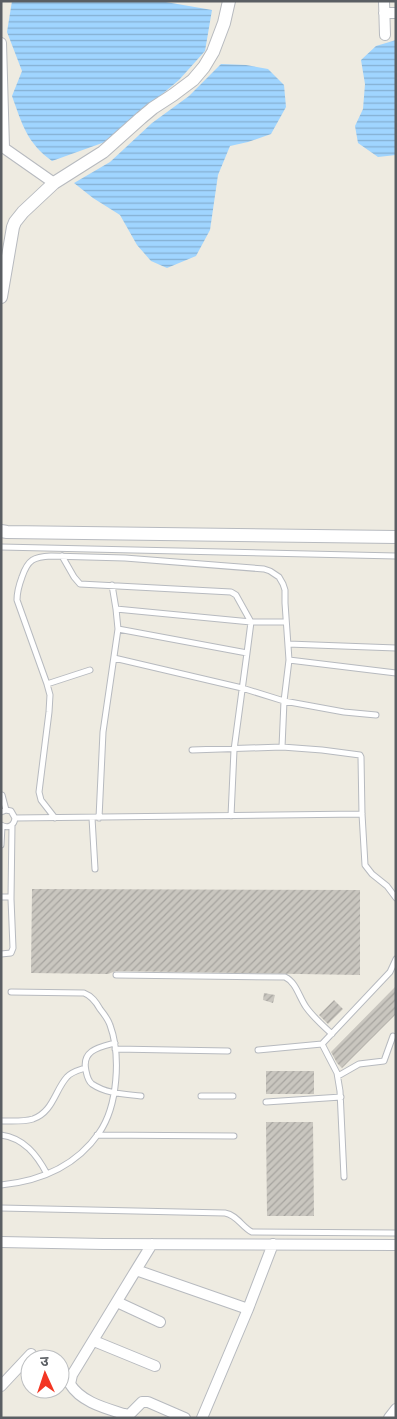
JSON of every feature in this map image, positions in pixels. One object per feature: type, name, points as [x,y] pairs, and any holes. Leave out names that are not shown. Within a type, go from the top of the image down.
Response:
[{"type":"street","points":[[1,296],[15,222],[57,180],[104,152],[140,118],[193,80],[213,52],[224,23],[229,1]]},
{"type":"street","points":[[384,1],[385,35]]},
{"type":"street","points":[[384,13],[396,12]]},
{"type":"street","points":[[1,43],[3,148],[57,180]]},
{"type":"street","points":[[1,531],[396,537]]},
{"type":"street","points":[[1,1242],[396,1245]]},
{"type":"street","points":[[152,1244],[72,1375],[70,1384],[74,1391],[92,1402],[124,1414],[129,1415],[142,1402],[148,1402],[185,1418]]},
{"type":"street","points":[[202,1418],[273,1244]]},
{"type":"street","points":[[136,1270],[248,1309]]},
{"type":"street","points":[[117,1302],[160,1322]]},
{"type":"street","points":[[94,1341],[155,1366]]},
{"type":"street","points":[[1,1386],[20,1366]]},
{"type":"street","points":[[389,1418],[396,1408]]},
{"type":"lane","points":[[1,547],[396,556]]},
{"type":"lane","points":[[62,556],[80,584],[231,592],[236,595],[250,622],[248,653],[234,750],[231,816]]},
{"type":"lane","points":[[55,818],[41,800],[39,792],[50,695],[48,684],[17,600],[17,591],[25,566],[40,557],[125,558],[264,569],[276,574],[283,584],[289,660],[284,701],[282,748]]},
{"type":"lane","points":[[99,818],[103,732],[118,629],[112,585]]},
{"type":"lane","points":[[116,608],[250,622],[286,622]]},
{"type":"lane","points":[[118,629],[248,653]]},
{"type":"lane","points":[[288,644],[396,648]]},
{"type":"lane","points":[[114,658],[242,688],[284,701],[344,712],[376,715]]},
{"type":"lane","points":[[289,660],[396,673]]},
{"type":"lane","points":[[48,684],[90,670]]},
{"type":"lane","points":[[192,750],[282,748],[322,750],[360,755],[365,865],[372,874],[388,886],[396,898]]},
{"type":"lane","points":[[2,795],[3,811],[11,811],[15,818]]},
{"type":"lane","points":[[15,818],[362,814]]},
{"type":"lane","points":[[1,954],[11,953],[13,948],[11,897],[12,825],[15,818]]},
{"type":"lane","points":[[92,818],[95,869]]},
{"type":"lane","points":[[1,845],[2,825],[7,827],[12,825]]},
{"type":"lane","points":[[1,897],[11,897]]},
{"type":"lane","points":[[258,1050],[322,1044],[390,972],[396,959]]},
{"type":"lane","points":[[116,975],[285,977],[293,983],[306,1008],[332,1034]]},
{"type":"lane","points":[[1,1185],[27,1181],[47,1174],[71,1161],[88,1146],[109,1114],[116,1078],[115,1043],[110,1024],[88,994],[11,992]]},
{"type":"lane","points":[[338,1076],[359,1064],[384,1061],[393,1036]]},
{"type":"lane","points":[[115,1043],[91,1051],[87,1056],[85,1068],[88,1080],[92,1084],[114,1094],[141,1096]]},
{"type":"lane","points":[[322,1044],[338,1076],[344,1178]]},
{"type":"lane","points":[[115,1049],[228,1052]]},
{"type":"lane","points":[[1,1121],[25,1121],[40,1115],[52,1104],[67,1076],[85,1068]]},
{"type":"lane","points":[[201,1096],[233,1096]]},
{"type":"lane","points":[[266,1102],[340,1097]]},
{"type":"lane","points":[[1,1135],[14,1137],[27,1146],[36,1155],[47,1174]]},
{"type":"lane","points":[[97,1135],[234,1136]]},
{"type":"lane","points":[[1,1208],[225,1213],[232,1215],[254,1233],[396,1233]]},
{"type":"water","points":[[12,1],[160,1],[212,10],[205,51],[179,80],[105,142],[52,161],[37,147],[26,132],[12,96],[22,71],[7,32]]},
{"type":"water","points":[[396,40],[396,155],[378,157],[358,143],[355,126],[363,109],[365,84],[361,60],[376,46]]},
{"type":"water","points":[[221,64],[246,65],[268,69],[284,85],[286,107],[271,134],[230,146],[218,175],[210,230],[196,256],[167,268],[151,261],[137,245],[120,215],[74,183],[110,162],[152,123],[189,96]]},
{"type":"building","points":[[32,889],[360,890],[360,975],[116,971],[108,974],[31,973]]},
{"type":"building","points":[[396,986],[396,1014],[342,1068],[331,1052]]},
{"type":"building","points":[[264,993],[275,995],[273,1003],[263,1000]]},
{"type":"building","points":[[334,1000],[343,1009],[328,1024],[319,1015]]},
{"type":"building","points":[[266,1071],[314,1071],[314,1094],[266,1094]]},
{"type":"building","points":[[266,1122],[313,1122],[314,1216],[267,1216]]}]
